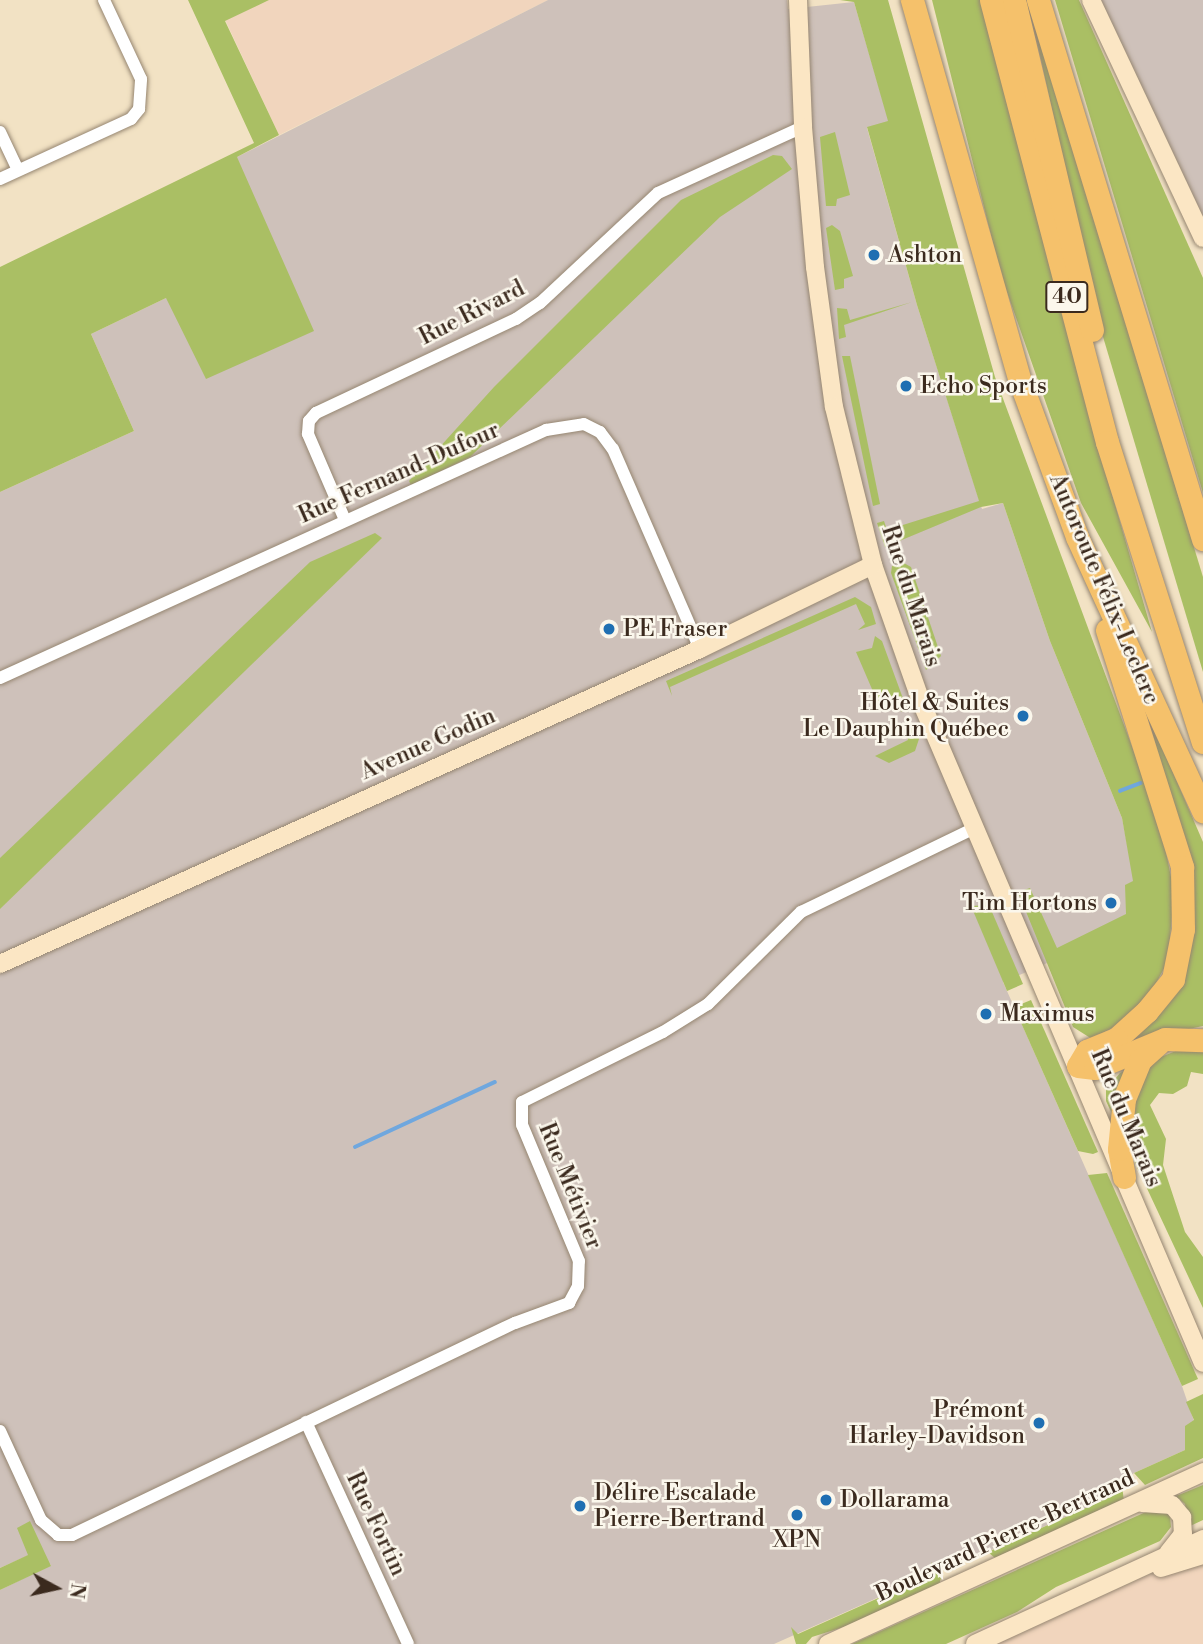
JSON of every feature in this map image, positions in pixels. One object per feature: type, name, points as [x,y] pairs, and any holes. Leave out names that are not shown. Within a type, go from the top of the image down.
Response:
[{"type":"highway","name":"Autoroute Félix-Leclerc","points":[[912,0],[989,281],[1077,537],[1203,811]]},
{"type":"highway","name":"Autoroute Félix-Leclerc","points":[[990,0],[1107,442],[1203,742]]},
{"type":"highway","points":[[1014,0],[1155,591]]},
{"type":"highway","points":[[1038,0],[1203,539]]},
{"type":"highway","points":[[1077,537],[1182,867],[1183,929],[1173,979],[1147,1012],[1116,1039],[1087,1051],[1077,1066],[1095,1068],[1165,1039],[1203,1040]]},
{"type":"highway","points":[[1124,1177],[1119,1149],[1124,1099],[1140,1060],[1165,1039]]},
{"type":"street","points":[[0,179],[131,119],[139,109],[141,79],[104,0]]},
{"type":"street","name":"Rue du Marais","points":[[798,0],[803,127],[834,407],[873,565],[918,693],[1203,1363]]},
{"type":"street","points":[[1091,0],[1203,239]]},
{"type":"street","name":"Rue Rivard","points":[[345,520],[308,434],[309,421],[316,413],[516,319],[540,303],[658,192],[803,127]]},
{"type":"street","points":[[0,132],[18,170]]},
{"type":"street","name":"Rue Fernand-Dufour","points":[[0,678],[546,430],[584,424],[600,432],[613,449],[700,649]]},
{"type":"street","name":"Avenue Godin","points":[[0,964],[700,649],[873,565]]},
{"type":"street","name":"Rue Métivier","points":[[0,1432],[41,1520],[58,1535],[72,1535],[306,1422],[569,1303],[581,1275],[579,1261],[522,1125],[522,1102],[663,1032],[708,1004],[801,912],[975,828]]},
{"type":"street","name":"Rue Fortin","points":[[306,1422],[408,1644]]},
{"type":"street","name":"Boulevard Pierre-Bertrand","points":[[828,1644],[1203,1472]]},
{"type":"street","points":[[1136,1503],[1169,1504],[1182,1517],[1183,1534],[1165,1555]]},
{"type":"street","points":[[975,1644],[1203,1539]]},
{"type":"street","points":[[1091,1590],[1203,1555]]},
{"type":"shaded area","points":[[216,0],[548,0],[279,135]]},
{"type":"shaded area","points":[[548,0],[787,0],[788,9],[854,2],[889,122],[867,128],[917,305],[982,509],[1003,503],[1050,641],[1122,818],[1136,890],[1135,925],[1003,982],[1182,1386],[1194,1421],[1186,1430],[1185,1450],[1134,1473],[1108,1498],[965,1562],[953,1560],[933,1573],[774,1644],[0,1644],[0,1590],[51,1565],[29,1555],[0,1568],[0,492],[134,431],[91,334],[166,298],[237,157]]},
{"type":"shaded area","points":[[1091,0],[1203,0],[1203,230]]},
{"type":"shaded area","points":[[1203,1551],[1203,1644],[994,1644],[1072,1608]]},
{"type":"green space","points":[[188,0],[269,0],[225,21],[279,135],[237,157],[314,331],[206,379],[166,298],[91,334],[134,431],[0,492],[0,267],[254,143]]},
{"type":"green space","points":[[840,0],[888,0],[995,377],[1160,822],[1174,892],[1168,961],[1140,1013],[1092,1039],[1073,1027],[1018,892],[1030,888],[1057,948],[1126,914],[1125,885],[1133,881],[1122,818],[1050,641],[1003,503],[981,507],[885,547],[877,523],[884,521],[887,530],[979,501],[917,305],[867,127],[888,121],[854,2]]},
{"type":"green space","points":[[932,0],[980,0],[1087,408],[1152,632],[1081,503],[1001,275]]},
{"type":"green space","points":[[1028,0],[1203,577],[1203,672],[1098,320]]},
{"type":"green space","points":[[1055,0],[1079,0],[1203,278],[1203,493]]},
{"type":"green space","points":[[835,132],[850,195],[837,199],[836,206],[826,206],[820,137]]},
{"type":"green space","points":[[773,155],[782,156],[792,169],[720,217],[470,457],[411,485],[409,481],[494,387],[681,200]]},
{"type":"green space","points":[[832,225],[840,231],[853,276],[844,279],[844,288],[835,290],[826,228]]},
{"type":"green space","points":[[912,302],[844,325],[846,337],[839,339],[837,308],[847,309],[850,320]]},
{"type":"green space","points":[[842,356],[850,356],[880,504],[873,506]]},
{"type":"green space","points":[[375,533],[382,538],[0,909],[0,858],[310,562]]},
{"type":"green space","points":[[902,562],[911,567],[941,656],[926,670],[891,573],[892,566]]},
{"type":"green space","points":[[855,597],[871,607],[876,624],[858,630],[865,624],[856,604],[670,687],[672,696],[666,681]]},
{"type":"green space","points":[[875,636],[882,641],[905,704],[902,712],[895,704],[881,710],[856,652],[872,648]]},
{"type":"green space","points":[[1146,710],[1203,842],[1203,1026],[1122,1043],[1170,997],[1185,849]]},
{"type":"green space","points":[[915,723],[919,739],[915,751],[889,763],[875,756],[908,740],[904,724]]},
{"type":"green space","points":[[989,905],[1023,984],[1007,991],[971,906]]},
{"type":"green space","points":[[1031,1000],[1098,1152],[1093,1154],[1078,1151],[1014,1007]]},
{"type":"green space","points":[[1203,1048],[1203,1074],[1191,1072],[1187,1086],[1173,1094],[1159,1093],[1150,1105],[1166,1139],[1163,1165],[1185,1232],[1203,1257],[1203,1308],[1106,1101],[1106,1090],[1120,1073],[1181,1049]]},
{"type":"green space","points":[[1107,1173],[1198,1379],[1182,1386],[1088,1175]]},
{"type":"green space","points":[[1203,1394],[1203,1458],[1145,1485],[1134,1473],[1185,1450],[1185,1426],[1194,1420],[1186,1402]]},
{"type":"green space","points":[[1122,1485],[1124,1502],[995,1558],[988,1552],[1108,1498]]},
{"type":"green space","points":[[1203,1485],[1203,1520],[1188,1527],[1185,1504],[1176,1496]]},
{"type":"green space","points":[[1148,1511],[1163,1511],[1170,1516],[1171,1527],[1160,1541],[1056,1587],[1017,1612],[946,1644],[852,1644]]},
{"type":"green space","points":[[30,1521],[51,1566],[0,1590],[0,1568],[28,1555],[17,1528]]},
{"type":"green space","points":[[931,1562],[941,1578],[939,1585],[856,1623],[812,1637],[806,1644],[796,1644],[791,1627],[798,1634],[932,1574]]},
{"type":"waterway","points":[[1120,791],[1141,783]]},
{"type":"waterway","points":[[355,1147],[495,1082]]},
{"type":"place","name":"Ashton","points":[[874,255]]},
{"type":"place","name":"Echo Sports","points":[[906,386]]},
{"type":"place","name":"PE Fraser","points":[[609,629]]},
{"type":"place","name":"Hôtel & Suites Le Dauphin Québec","points":[[1023,716]]},
{"type":"place","name":"Tim Hortons","points":[[1111,903]]},
{"type":"place","name":"Maximus","points":[[986,1014]]},
{"type":"place","name":"Prémont Harley-Davidson","points":[[1039,1423]]},
{"type":"place","name":"Dollarama","points":[[826,1500]]},
{"type":"place","name":"Délire Escalade Pierre-Bertrand","points":[[580,1506]]},
{"type":"place","name":"XPN","points":[[797,1515]]}]
